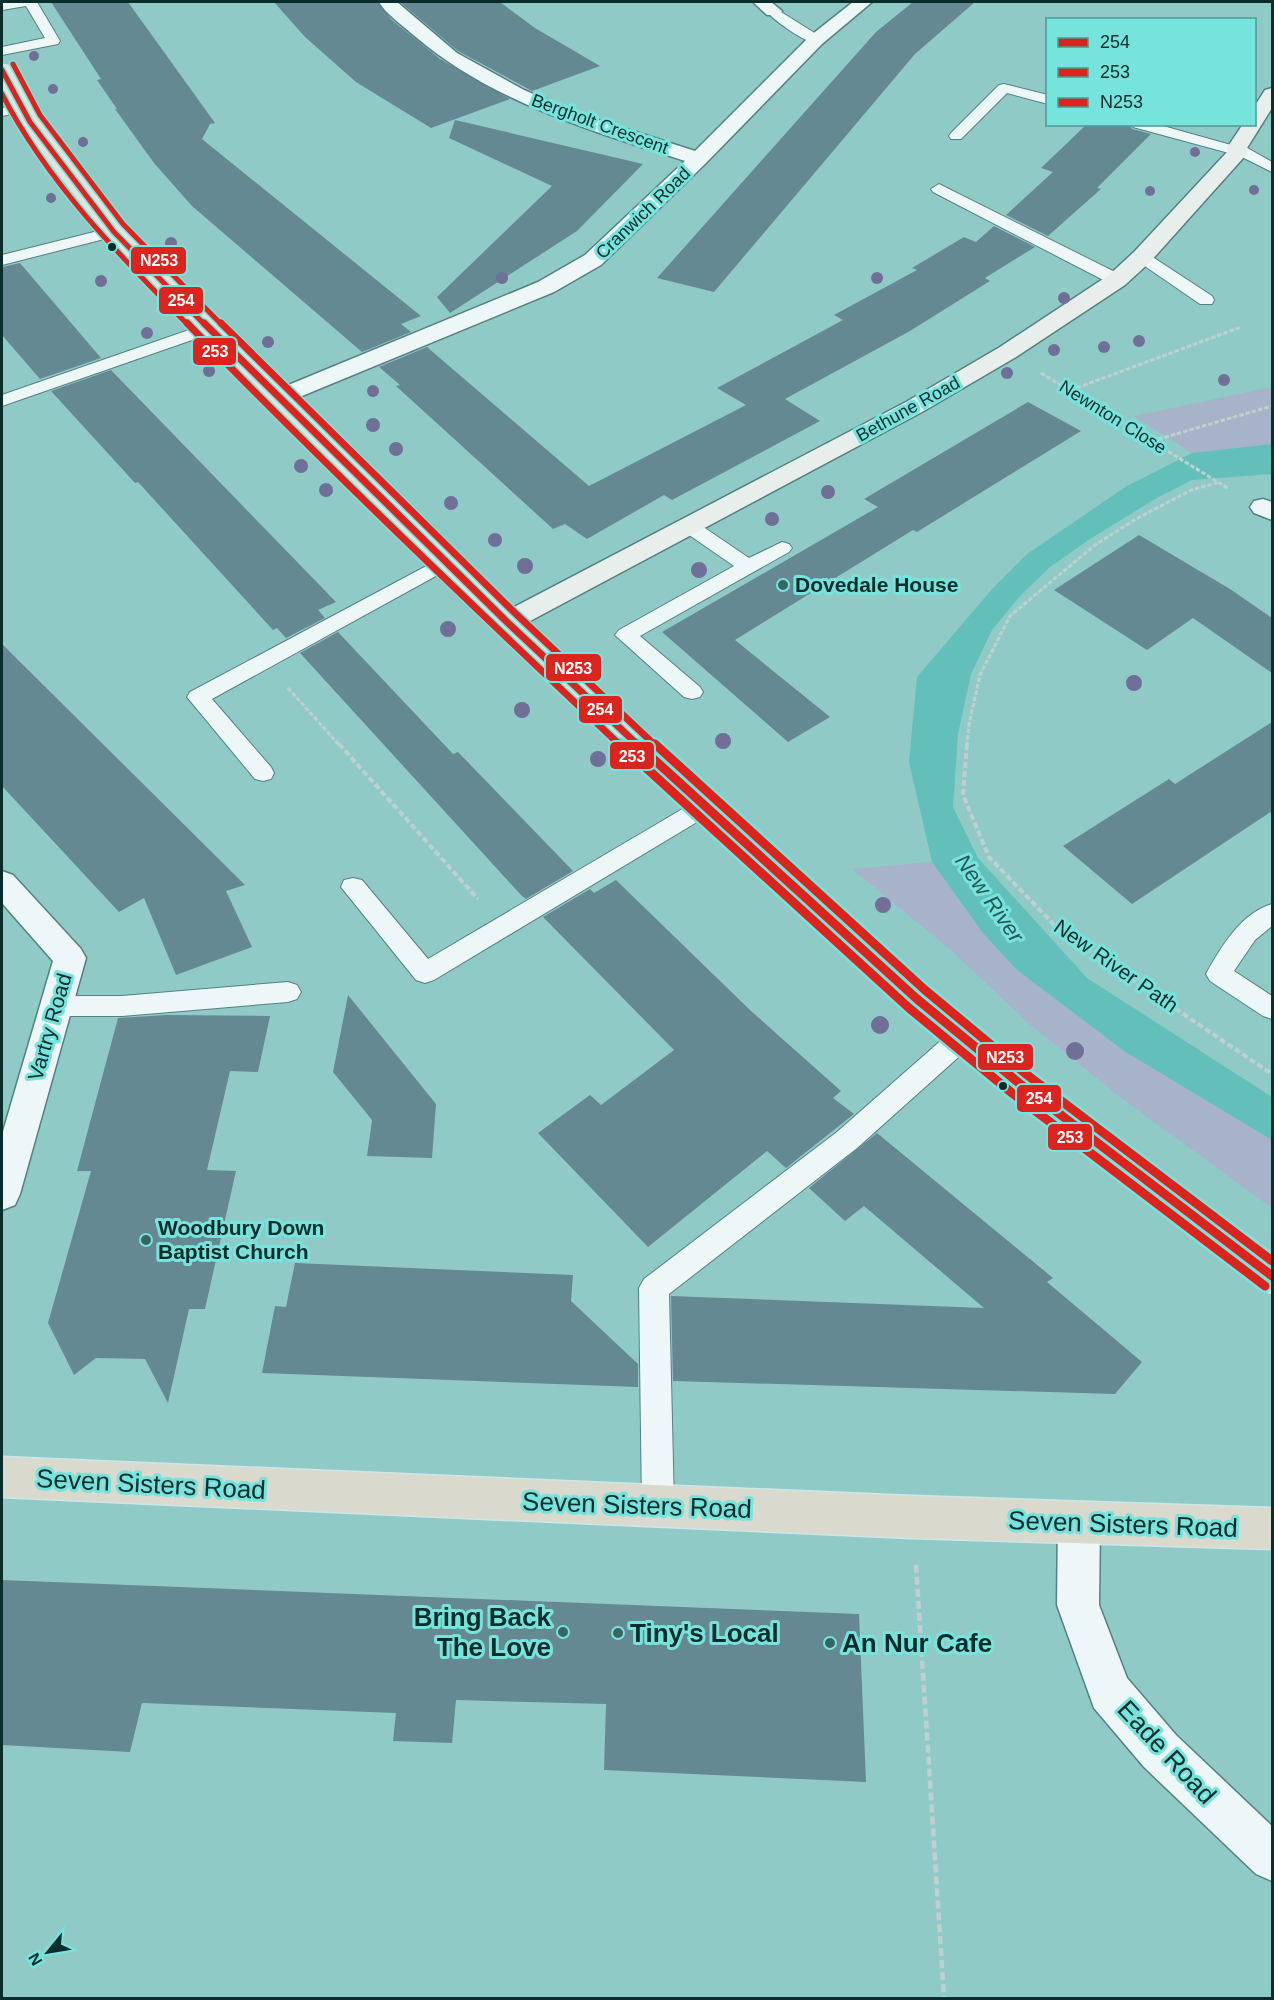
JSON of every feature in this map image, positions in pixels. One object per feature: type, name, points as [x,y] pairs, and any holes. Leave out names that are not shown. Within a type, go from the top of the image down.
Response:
[{"type":"highway","name":"Seven Sisters Road","points":[[2,1477],[658,1506],[1272,1529]]},
{"type":"main road","points":[[2,70],[11,110],[114,231],[278,398],[507,622],[704,807],[917,999],[1093,1141],[1272,1276]]},
{"type":"street","name":"Bergholt Crescent","points":[[387,2],[415,28],[462,63],[523,96],[582,121],[699,159]]},
{"type":"street","name":"Cranwich Road","points":[[278,398],[546,287],[593,261],[699,159],[816,40],[864,2]]},
{"type":"street","name":"Bethune Road","points":[[1256,120],[1272,94]]},
{"type":"street","name":"Bethune Road","points":[[507,622],[914,407],[1008,352],[1117,280],[1142,257],[1238,150],[1252,126]]},
{"type":"street","name":"Vartry Road","points":[[2,883],[70,958],[2,1194]]},
{"type":"street","name":"Eade Road","points":[[1079,1523],[1078,1605],[1110,1692],[1160,1751],[1272,1858]]},
{"type":"lane","points":[[2,6],[25,2]]},
{"type":"lane","points":[[2,51],[53,41],[31,2]]},
{"type":"lane","points":[[767,6],[791,25],[816,40]]},
{"type":"lane","points":[[956,136],[1004,88],[1046,100]]},
{"type":"lane","points":[[1146,126],[1238,150],[1272,168]]},
{"type":"lane","points":[[939,189],[1117,280]]},
{"type":"lane","points":[[2,260],[114,231]]},
{"type":"lane","points":[[1142,257],[1206,300]]},
{"type":"lane","points":[[2,401],[209,328]]},
{"type":"lane","points":[[689,526],[749,567]]},
{"type":"lane","points":[[692,692],[626,635],[782,548]]},
{"type":"lane","points":[[263,773],[198,697],[447,561]]},
{"type":"lane","points":[[353,886],[425,973],[704,807]]},
{"type":"lane","points":[[1272,913],[1246,933],[1219,975],[1272,1009]]},
{"type":"lane","points":[[56,1006],[122,1006],[288,992]]},
{"type":"lane","points":[[658,1506],[654,1288],[847,1140],[963,1037]]},
{"type":"path","points":[[1070,391],[1241,327]]},
{"type":"path","name":"Newnton Close","points":[[1008,352],[1217,483]]},
{"type":"path","points":[[1151,441],[1271,407]]},
{"type":"path","name":"New River Path","points":[[1217,483],[1204,485],[1136,519],[1095,545],[1010,616],[980,675],[969,724],[963,795],[989,857],[1059,930],[1272,1074]]},
{"type":"path","points":[[264,662],[503,926]]},
{"type":"path","points":[[920,1608],[944,1998]]},
{"type":"shaded area","points":[[1272,387],[1272,444],[1192,453],[1134,416]]},
{"type":"shaded area","points":[[932,862],[983,933],[1016,969],[1124,1051],[1272,1140],[1272,1208],[1124,1100],[1028,1023],[952,951],[852,869]]},
{"type":"water","name":"New River","points":[[1272,444],[1272,474],[1192,480],[1155,499],[1090,539],[1050,567],[1021,595],[992,630],[971,674],[958,734],[953,807],[978,858],[1087,978],[1272,1097],[1272,1140],[1124,1051],[1016,969],[983,933],[932,862],[909,762],[917,677],[993,588],[1027,554],[1127,486],[1192,453]]},
{"type":"building","points":[[51,2],[128,2],[215,123],[210,124],[202,139],[421,316],[401,324],[411,332],[362,352],[192,206],[154,163],[115,109],[117,109],[97,80],[101,79]]},
{"type":"building","points":[[274,2],[377,2],[392,20],[440,59],[510,99],[431,128],[356,82],[305,37]]},
{"type":"building","points":[[400,2],[500,2],[535,28],[600,66],[532,91],[458,51]]},
{"type":"building","points":[[913,2],[975,2],[915,54],[714,292],[657,278],[876,32]]},
{"type":"building","points":[[455,120],[643,164],[577,231],[450,313],[437,297],[552,186],[449,138]]},
{"type":"building","points":[[1085,126],[1130,126],[1132,129],[1151,134],[1097,188],[1101,189],[1048,236],[1006,215],[1053,172],[1041,168]]},
{"type":"building","points":[[994,226],[1035,247],[985,278],[990,281],[910,331],[785,399],[820,421],[672,500],[664,495],[587,539],[565,524],[553,529],[396,386],[400,385],[379,367],[427,347],[589,486],[746,405],[717,388],[843,320],[834,315],[917,270],[912,268],[964,237],[976,242]]},
{"type":"building","points":[[20,263],[101,358],[40,379],[2,335],[2,267]]},
{"type":"building","points":[[111,370],[336,602],[318,610],[325,618],[286,638],[277,628],[273,630],[138,482],[135,483],[51,391]]},
{"type":"building","points":[[1028,402],[1081,431],[917,532],[913,530],[735,640],[830,717],[788,742],[662,632],[878,507],[864,499]]},
{"type":"building","points":[[1139,535],[1230,589],[1272,618],[1272,673],[1193,618],[1147,650],[1054,590]]},
{"type":"building","points":[[338,632],[453,754],[458,752],[573,871],[526,899],[521,895],[300,653]]},
{"type":"building","points":[[2,644],[245,885],[226,891],[252,947],[176,975],[144,898],[119,912],[2,786]]},
{"type":"building","points":[[1272,722],[1272,811],[1132,904],[1063,846],[1169,779],[1175,784]]},
{"type":"building","points":[[616,880],[750,1010],[841,1091],[833,1098],[854,1114],[786,1168],[767,1151],[648,1247],[538,1133],[590,1095],[601,1105],[674,1050],[543,917],[590,889],[594,893]]},
{"type":"building","points":[[348,995],[436,1104],[432,1158],[367,1156],[372,1120],[333,1072]]},
{"type":"building","name":"Woodbury Down Baptist Church","points":[[166,1015],[270,1016],[258,1072],[230,1071],[207,1170],[236,1171],[205,1309],[189,1309],[168,1403],[145,1359],[96,1358],[74,1375],[48,1323],[91,1171],[77,1171],[118,1018]]},
{"type":"building","points":[[877,1133],[1053,1278],[1047,1282],[1142,1362],[1115,1394],[673,1381],[671,1296],[984,1308],[864,1206],[845,1221],[809,1188]]},
{"type":"building","points":[[295,1263],[573,1275],[571,1301],[638,1364],[638,1387],[262,1373],[275,1306],[286,1307]]},
{"type":"building","points":[[2,1580],[859,1614],[866,1782],[604,1770],[606,1704],[456,1700],[452,1743],[393,1741],[396,1713],[142,1703],[130,1752],[2,1745]]},
{"type":"transit line","name":"N253","points":[[13,64],[40,115],[123,224],[285,389],[515,613],[712,798],[925,990],[1026,1074],[1272,1261]]},
{"type":"transit line","name":"254","points":[[2,70],[30,122],[114,232],[277,398],[507,622],[704,807],[917,999],[1019,1083],[1272,1276]]},
{"type":"transit line","name":"253","points":[[2,94],[20,129],[105,240],[269,407],[499,631],[696,816],[909,1008],[1012,1093],[1265,1286]]},
{"type":"place","name":"Dovedale House","points":[[783,585]]},
{"type":"place","name":"Woodbury Down Baptist Church","points":[[146,1240]]},
{"type":"place","name":"Bring Back The Love","points":[[563,1632]]},
{"type":"place","name":"Tiny's Local","points":[[618,1633]]},
{"type":"place","name":"An Nur Cafe","points":[[830,1643]]}]
